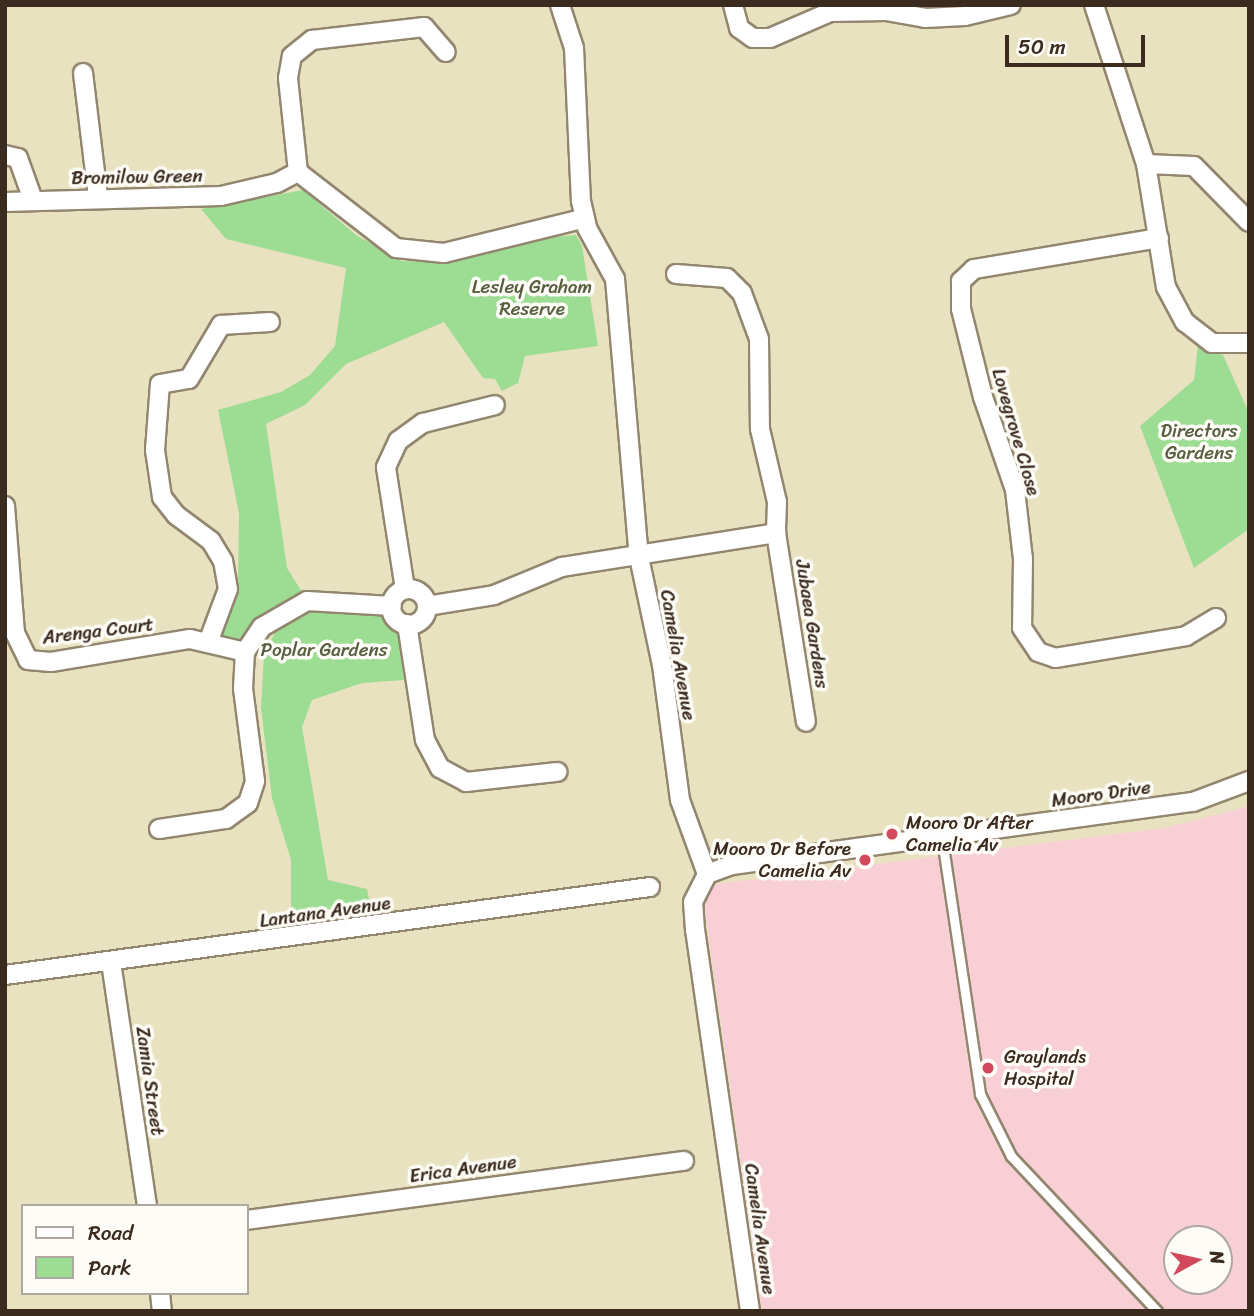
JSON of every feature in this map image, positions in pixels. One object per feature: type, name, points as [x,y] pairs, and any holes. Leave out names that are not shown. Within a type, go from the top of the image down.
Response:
[{"type":"street","name":"Camelia Avenue","points":[[560,5],[574,48],[574,122],[582,152],[585,218],[615,279],[639,557],[662,665],[680,800],[707,874],[692,902],[750,1311]]},
{"type":"street","points":[[733,5],[739,28],[753,38],[770,38],[830,12],[886,11],[925,18],[965,16],[1011,5]]},
{"type":"street","points":[[1094,5],[1146,164],[1166,287],[1185,322],[1213,343],[1249,343]]},
{"type":"street","points":[[446,52],[424,27],[312,40],[292,56],[288,78],[298,172],[396,248],[444,253],[585,218]]},
{"type":"street","points":[[83,73],[98,197]]},
{"type":"street","points":[[5,155],[18,158],[33,200]]},
{"type":"street","points":[[1146,164],[1194,166],[1249,222]]},
{"type":"street","name":"Bromilow Green","points":[[5,202],[98,197],[148,201],[221,196],[277,183],[298,172]]},
{"type":"street","name":"Lovegrove Close","points":[[1159,238],[974,269],[961,281],[961,309],[983,397],[1015,490],[1023,559],[1022,628],[1038,652],[1055,657],[1186,636],[1216,618]]},
{"type":"street","name":"Jubaea Gardens","points":[[676,274],[727,278],[742,293],[759,339],[760,429],[777,502],[776,533],[806,722]]},
{"type":"street","points":[[209,640],[228,589],[223,561],[211,541],[176,515],[162,497],[155,450],[160,384],[189,379],[221,325],[270,322]]},
{"type":"street","points":[[405,589],[386,467],[398,441],[423,423],[495,405]]},
{"type":"street","name":"Arenga Court","points":[[5,506],[15,633],[28,660],[51,662],[209,640],[245,652]]},
{"type":"street","points":[[427,606],[494,595],[562,567],[639,557],[776,533]]},
{"type":"street","points":[[405,589],[417,590],[427,606],[419,622],[407,624],[396,618],[392,606],[396,595],[405,589]]},
{"type":"street","points":[[159,829],[226,819],[248,803],[255,781],[243,689],[245,652],[262,627],[307,601],[392,606]]},
{"type":"street","points":[[407,624],[425,740],[440,768],[466,782],[557,772]]},
{"type":"street","name":"Mooro Drive","points":[[707,874],[732,865],[942,839],[1193,802],[1249,781]]},
{"type":"street","name":"Lantana Avenue","points":[[5,975],[650,887]]},
{"type":"street","name":"Zamia Street","points":[[111,962],[147,1204]]},
{"type":"street","name":"Erica Avenue","points":[[248,1220],[684,1161]]},
{"type":"lane","points":[[942,839],[979,1094],[1011,1156],[1157,1311]]},
{"type":"shaded area","name":"Graylands Hospital","points":[[1249,806],[1249,1311],[762,1311],[703,898],[717,884],[1165,828]]},
{"type":"green space","name":"Lesley Graham Reserve","points":[[303,190],[356,235],[401,261],[439,262],[532,239],[576,235],[582,246],[598,346],[525,356],[518,383],[502,391],[495,379],[483,378],[444,322],[346,364],[305,405],[266,424],[287,568],[302,592],[261,617],[243,643],[219,635],[238,591],[239,513],[218,410],[281,392],[310,375],[335,346],[346,268],[226,239],[201,209]]},
{"type":"green space","name":"Directors Gardens","points":[[1198,345],[1223,355],[1249,413],[1249,529],[1194,568],[1140,426],[1194,380]]},
{"type":"green space","name":"Poplar Gardens","points":[[383,606],[401,630],[404,680],[362,683],[312,700],[302,727],[328,880],[367,889],[370,903],[291,915],[291,860],[272,798],[261,708],[264,654],[278,627],[309,608]]},
{"type":"place","name":"Mooro Dr After Camelia Av","points":[[892,834]]},
{"type":"place","name":"Mooro Dr Before Camelia Av","points":[[865,860]]},
{"type":"place","name":"Graylands Hospital","points":[[988,1068]]}]
